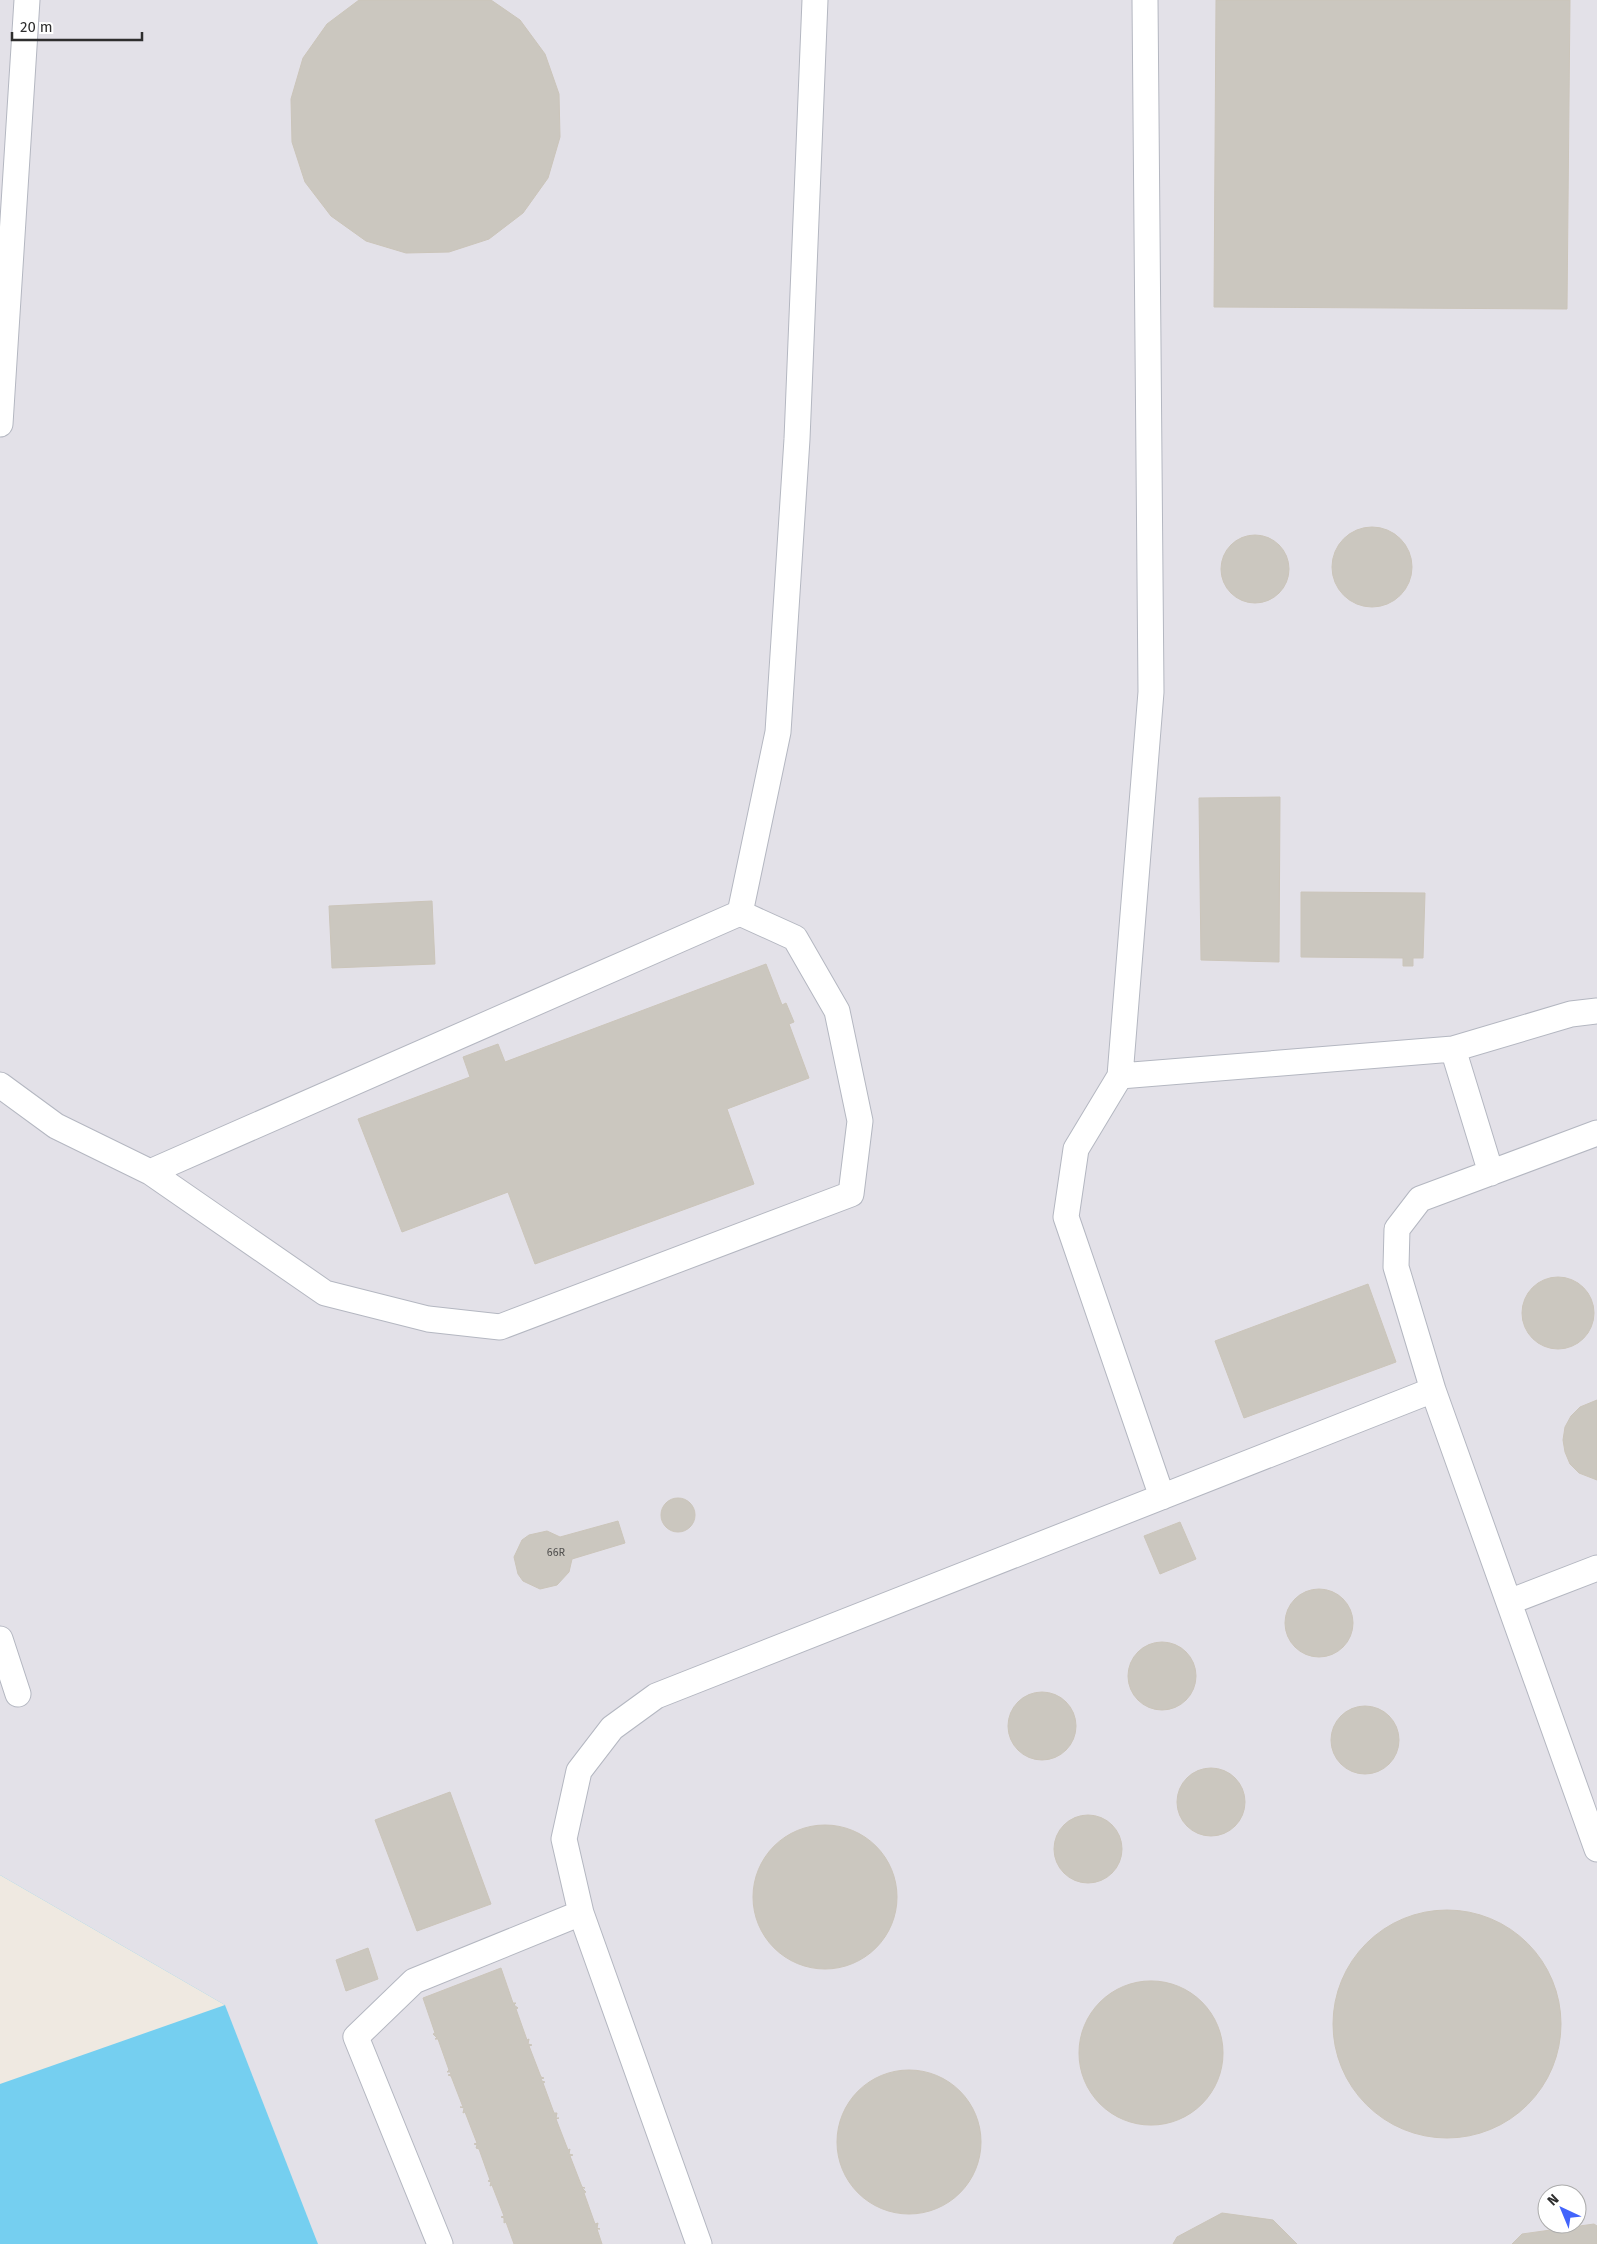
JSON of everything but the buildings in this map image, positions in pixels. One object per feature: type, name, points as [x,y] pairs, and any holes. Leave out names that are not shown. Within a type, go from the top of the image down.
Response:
[{"type":"lane","points":[[0,424],[27,0]]},
{"type":"lane","points":[[740,913],[778,732],[797,439],[815,0]]},
{"type":"lane","points":[[1145,0],[1151,692],[1120,1076],[1076,1149],[1066,1217],[1162,1497]]},
{"type":"lane","points":[[0,1085],[56,1126],[150,1172],[325,1293],[428,1319],[500,1326],[851,1194],[860,1121],[837,1011],[795,938],[740,913],[150,1172]]},
{"type":"lane","points":[[1120,1076],[1453,1049],[1572,1014],[1597,1011]]},
{"type":"lane","points":[[1453,1049],[1491,1173]]},
{"type":"lane","points":[[1597,1134],[1420,1199],[1397,1229],[1396,1267],[1433,1390],[1597,1849]]},
{"type":"lane","points":[[699,2244],[581,1913],[564,1839],[579,1771],[612,1728],[656,1696],[1433,1390]]},
{"type":"lane","points":[[1509,1602],[1597,1568]]},
{"type":"lane","points":[[0,1640],[18,1694]]},
{"type":"lane","points":[[440,2244],[356,2036],[414,1981],[581,1913]]},
{"type":"shaded area","points":[[0,0],[1597,0],[1597,2244],[318,2244],[225,2006],[0,2084]]},
{"type":"water","points":[[0,1875],[225,2005],[318,2244],[0,2244]]},
{"type":"pier","points":[[0,1875],[225,2005],[0,2084]]}]
